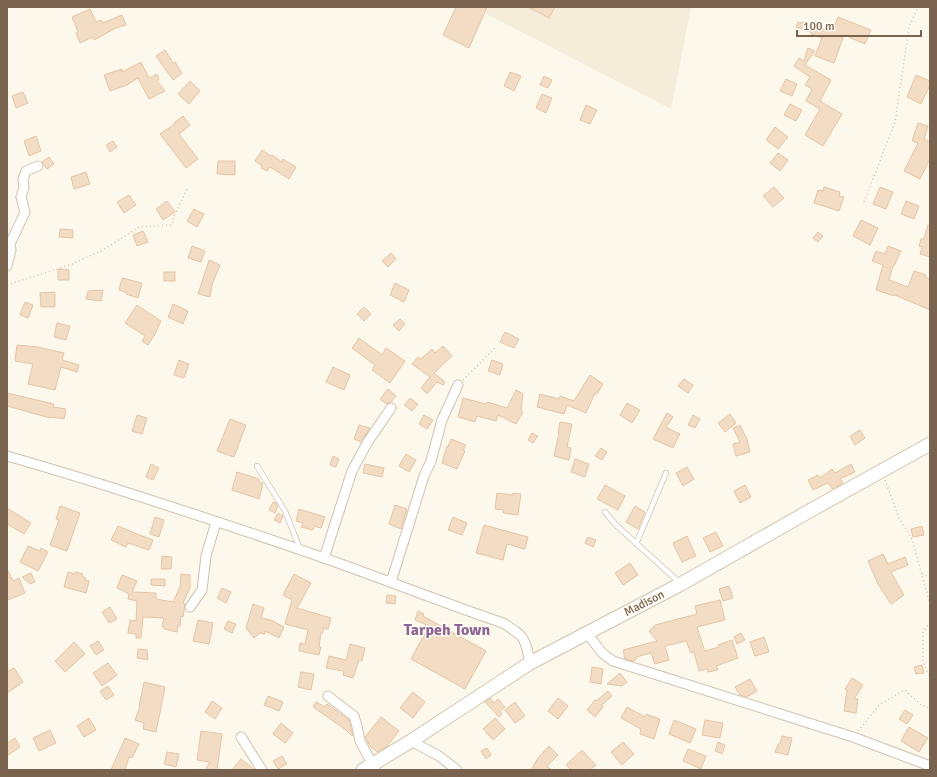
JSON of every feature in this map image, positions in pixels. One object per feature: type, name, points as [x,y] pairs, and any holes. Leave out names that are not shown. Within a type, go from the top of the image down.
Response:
[{"type":"street","points":[[7,266],[11,250],[10,244],[25,212],[21,197],[24,188],[26,171],[38,166]]},
{"type":"street","points":[[391,582],[424,476],[431,461],[442,420],[458,385]]},
{"type":"street","points":[[324,558],[352,471],[367,443],[391,408]]},
{"type":"street","name":"Madison","points":[[370,768],[530,663],[681,584],[930,444]]},
{"type":"street","points":[[7,456],[76,475],[301,550],[504,623],[521,635],[527,645],[530,663]]},
{"type":"street","points":[[190,607],[202,590],[206,556],[216,522]]},
{"type":"street","points":[[587,633],[602,653],[613,661],[853,737],[930,766]]},
{"type":"street","points":[[328,696],[354,716],[360,741],[370,768]]},
{"type":"street","points":[[241,737],[262,770]]},
{"type":"street","points":[[411,741],[439,756],[457,770]]},
{"type":"lane","points":[[257,466],[285,511],[301,550]]},
{"type":"lane","points":[[636,544],[666,473]]},
{"type":"lane","points":[[606,512],[616,525],[681,584]]},
{"type":"path","points":[[864,202],[895,122],[909,27],[918,7]]},
{"type":"path","points":[[7,285],[72,264],[103,250],[139,227],[172,225],[174,216],[188,187]]},
{"type":"path","points":[[458,385],[497,346]]},
{"type":"path","points":[[882,470],[899,518],[912,539],[930,604]]},
{"type":"path","points":[[922,574],[930,577]]},
{"type":"path","points":[[930,622],[923,632],[923,662],[930,677]]},
{"type":"path","points":[[853,737],[879,705],[905,690],[921,705],[930,708]]},
{"type":"shaded area","points":[[473,7],[691,7],[671,109]]},
{"type":"building","points":[[456,7],[487,7],[469,48],[443,35]]},
{"type":"building","points":[[528,7],[555,7],[549,18]]},
{"type":"building","points":[[90,9],[96,22],[101,20],[103,23],[122,15],[126,25],[116,28],[94,40],[93,37],[80,43],[76,33],[78,32],[72,17]]},
{"type":"building","points":[[838,17],[871,30],[865,44],[844,35],[834,63],[815,56],[822,38],[811,34],[811,32],[796,27],[798,22],[802,22],[832,32]]},
{"type":"building","points":[[808,48],[815,51],[805,65],[831,80],[820,101],[842,114],[823,146],[805,135],[820,109],[806,101],[812,89],[805,85],[810,77],[794,66],[799,58],[804,61]]},
{"type":"building","points":[[165,50],[173,63],[175,62],[182,73],[173,80],[156,56]]},
{"type":"building","points":[[141,62],[149,78],[157,74],[159,79],[157,81],[165,91],[149,99],[138,78],[127,85],[110,91],[104,75],[122,69],[122,72]]},
{"type":"building","points":[[510,72],[521,76],[514,91],[504,86]]},
{"type":"building","points":[[916,75],[930,81],[930,85],[921,104],[907,97]]},
{"type":"building","points":[[544,76],[552,80],[548,88],[540,85]]},
{"type":"building","points":[[786,79],[797,84],[792,96],[780,91]]},
{"type":"building","points":[[190,81],[200,91],[189,104],[178,94]]},
{"type":"building","points":[[23,92],[28,103],[16,108],[12,96]]},
{"type":"building","points":[[542,94],[552,98],[546,113],[536,108]]},
{"type":"building","points":[[790,104],[802,110],[796,121],[784,115]]},
{"type":"building","points":[[586,105],[597,110],[590,124],[580,120]]},
{"type":"building","points":[[183,116],[190,125],[179,134],[198,159],[186,168],[160,134],[175,124],[174,123]]},
{"type":"building","points":[[918,123],[928,126],[924,139],[930,142],[930,159],[920,179],[904,171],[918,143],[912,141]]},
{"type":"building","points":[[775,127],[788,137],[778,149],[766,140]]},
{"type":"building","points":[[36,136],[41,151],[29,156],[24,141]]},
{"type":"building","points":[[113,141],[117,147],[110,152],[106,145]]},
{"type":"building","points":[[262,150],[282,162],[283,159],[296,167],[289,179],[270,167],[267,171],[261,168],[262,166],[255,161]]},
{"type":"building","points":[[778,153],[788,160],[780,171],[770,163]]},
{"type":"building","points":[[49,157],[54,164],[47,169],[42,162]]},
{"type":"building","points":[[218,161],[235,161],[235,175],[217,174]]},
{"type":"building","points":[[86,172],[90,184],[74,189],[71,177]]},
{"type":"building","points":[[774,187],[784,198],[773,207],[763,196]]},
{"type":"building","points":[[824,187],[840,192],[839,196],[844,197],[839,211],[814,203],[818,190],[823,191]]},
{"type":"building","points":[[880,187],[893,192],[886,209],[873,204]]},
{"type":"building","points":[[129,195],[136,205],[124,213],[117,202]]},
{"type":"building","points":[[167,201],[175,212],[163,220],[156,209]]},
{"type":"building","points":[[906,201],[919,206],[914,219],[901,214]]},
{"type":"building","points":[[194,209],[204,214],[197,227],[187,221]]},
{"type":"building","points":[[861,220],[878,228],[870,245],[853,236]]},
{"type":"building","points":[[928,225],[930,226],[930,257],[920,254],[922,247],[919,246],[921,239],[924,239]]},
{"type":"building","points":[[60,229],[73,230],[73,238],[59,237]]},
{"type":"building","points":[[143,231],[148,242],[137,246],[133,235]]},
{"type":"building","points":[[818,232],[823,236],[818,242],[813,238]]},
{"type":"building","points":[[192,246],[205,251],[201,262],[188,258]]},
{"type":"building","points":[[888,246],[901,251],[893,266],[889,280],[908,287],[914,271],[926,275],[925,277],[930,279],[930,310],[895,295],[894,296],[876,290],[883,265],[872,261],[876,251],[885,254]]},
{"type":"building","points":[[391,253],[396,259],[388,267],[382,261]]},
{"type":"building","points":[[209,260],[220,265],[212,285],[210,297],[198,294]]},
{"type":"building","points":[[58,269],[69,270],[69,280],[58,280]]},
{"type":"building","points":[[164,272],[175,272],[175,281],[164,281]]},
{"type":"building","points":[[122,278],[142,283],[138,298],[119,290]]},
{"type":"building","points":[[395,283],[409,290],[404,302],[390,295]]},
{"type":"building","points":[[103,290],[101,301],[86,299],[88,291]]},
{"type":"building","points":[[55,292],[55,307],[41,307],[40,293]]},
{"type":"building","points":[[25,302],[33,305],[28,318],[20,315]]},
{"type":"building","points":[[173,304],[188,311],[183,324],[168,317]]},
{"type":"building","points":[[137,305],[161,321],[148,345],[142,341],[145,336],[125,323]]},
{"type":"building","points":[[364,307],[371,314],[364,321],[357,314]]},
{"type":"building","points":[[400,319],[405,324],[399,331],[393,325]]},
{"type":"building","points":[[57,323],[70,326],[66,340],[54,337]]},
{"type":"building","points":[[505,332],[519,339],[514,348],[500,342]]},
{"type":"building","points":[[359,338],[382,355],[386,348],[405,361],[390,383],[372,370],[375,365],[352,348]]},
{"type":"building","points":[[17,345],[38,347],[64,353],[62,360],[79,365],[77,372],[61,367],[55,390],[28,384],[33,364],[15,361]]},
{"type":"building","points":[[443,346],[452,356],[434,373],[445,382],[443,385],[437,382],[427,394],[421,388],[430,377],[412,364],[418,357],[421,359],[432,349],[435,353]]},
{"type":"building","points":[[179,360],[189,364],[184,378],[174,375]]},
{"type":"building","points":[[492,360],[503,364],[500,375],[488,371]]},
{"type":"building","points":[[333,367],[350,375],[344,390],[326,382]]},
{"type":"building","points":[[590,375],[603,384],[597,394],[595,393],[586,413],[567,405],[564,414],[537,407],[540,394],[559,399],[560,396],[574,401]]},
{"type":"building","points":[[684,379],[693,385],[688,393],[678,386]]},
{"type":"building","points":[[388,389],[396,396],[391,402],[386,404],[380,399]]},
{"type":"building","points":[[516,390],[523,394],[521,410],[523,412],[516,424],[498,415],[496,421],[477,416],[475,422],[458,417],[463,398],[486,404],[487,402],[507,408]]},
{"type":"building","points":[[7,393],[54,404],[53,407],[66,409],[64,419],[50,418],[7,406]]},
{"type":"building","points":[[410,398],[418,404],[412,411],[404,405]]},
{"type":"building","points":[[627,403],[640,410],[632,423],[620,415]]},
{"type":"building","points":[[667,413],[673,417],[666,427],[680,434],[673,448],[653,439]]},
{"type":"building","points":[[730,414],[736,423],[725,432],[718,423]]},
{"type":"building","points":[[137,415],[147,418],[142,434],[132,431]]},
{"type":"building","points":[[424,415],[433,420],[427,429],[419,424]]},
{"type":"building","points":[[693,415],[700,419],[695,428],[688,425]]},
{"type":"building","points":[[230,419],[246,425],[234,457],[217,451]]},
{"type":"building","points":[[560,422],[572,424],[567,447],[571,448],[569,460],[554,456]]},
{"type":"building","points":[[359,425],[370,428],[361,442],[354,439]]},
{"type":"building","points":[[740,425],[747,439],[750,452],[736,456],[733,444],[740,442],[733,428]]},
{"type":"building","points":[[860,430],[865,438],[855,445],[850,436]]},
{"type":"building","points":[[532,433],[538,436],[533,443],[528,440]]},
{"type":"building","points":[[451,439],[466,445],[457,469],[442,463],[447,446],[448,447]]},
{"type":"building","points":[[601,448],[607,452],[602,460],[595,456]]},
{"type":"building","points":[[406,454],[416,460],[409,472],[399,466]]},
{"type":"building","points":[[333,456],[339,459],[336,467],[330,465]]},
{"type":"building","points":[[575,459],[589,464],[585,477],[571,472]]},
{"type":"building","points":[[151,464],[159,468],[153,480],[146,477]]},
{"type":"building","points":[[365,464],[384,468],[382,477],[363,473]]},
{"type":"building","points":[[851,464],[855,472],[840,479],[843,483],[832,489],[828,483],[813,490],[808,480],[818,475],[820,478],[832,469],[835,473]]},
{"type":"building","points":[[687,467],[694,479],[683,486],[676,473]]},
{"type":"building","points":[[237,472],[259,479],[259,482],[263,483],[259,499],[232,490]]},
{"type":"building","points":[[605,485],[625,496],[618,510],[597,499]]},
{"type":"building","points":[[745,485],[751,497],[740,503],[734,491]]},
{"type":"building","points":[[497,493],[513,495],[513,493],[521,494],[518,515],[503,513],[503,510],[495,509]]},
{"type":"building","points":[[273,502],[278,506],[275,513],[269,510]]},
{"type":"building","points":[[395,505],[407,509],[401,529],[389,524]]},
{"type":"building","points":[[60,506],[80,513],[67,551],[50,545],[59,520],[56,519]]},
{"type":"building","points":[[635,506],[645,512],[638,529],[626,522]]},
{"type":"building","points":[[7,508],[31,523],[24,534],[7,524]]},
{"type":"building","points":[[299,509],[325,517],[321,528],[314,526],[313,530],[301,527],[303,523],[296,521]]},
{"type":"building","points":[[278,513],[283,516],[280,523],[274,520]]},
{"type":"building","points":[[155,517],[164,520],[159,537],[150,534]]},
{"type":"building","points":[[453,517],[467,523],[462,535],[448,530]]},
{"type":"building","points":[[484,525],[528,537],[525,549],[507,544],[503,560],[476,553]]},
{"type":"building","points":[[118,526],[153,540],[149,550],[128,543],[126,547],[111,540]]},
{"type":"building","points":[[922,526],[924,535],[913,537],[911,529]]},
{"type":"building","points":[[716,532],[723,546],[710,552],[703,538]]},
{"type":"building","points":[[687,536],[696,556],[682,562],[673,543]]},
{"type":"building","points":[[588,537],[596,540],[593,547],[585,543]]},
{"type":"building","points":[[28,546],[40,551],[41,548],[48,552],[38,571],[20,562]]},
{"type":"building","points":[[883,554],[888,564],[905,557],[908,565],[891,572],[904,595],[891,604],[878,584],[868,561]]},
{"type":"building","points":[[162,556],[172,557],[171,569],[161,569]]},
{"type":"building","points":[[630,563],[638,575],[623,585],[615,573]]},
{"type":"building","points":[[7,569],[13,581],[19,578],[25,593],[8,600],[7,596]]},
{"type":"building","points":[[68,572],[83,574],[82,576],[86,578],[85,580],[89,581],[86,593],[64,587]]},
{"type":"building","points":[[31,573],[35,582],[30,584],[22,577]]},
{"type":"building","points":[[181,574],[190,575],[190,588],[183,603],[185,604],[183,617],[181,616],[180,626],[178,626],[177,632],[164,629],[162,626],[164,618],[143,617],[141,638],[136,638],[136,634],[128,633],[130,620],[136,621],[137,601],[128,599],[129,594],[117,588],[122,575],[137,581],[132,592],[156,593],[156,599],[173,602],[180,587]]},
{"type":"building","points":[[294,574],[311,583],[297,608],[331,618],[328,629],[324,628],[322,634],[321,633],[319,647],[321,647],[319,655],[299,651],[300,643],[305,644],[308,630],[285,624],[292,600],[283,595]]},
{"type":"building","points":[[151,579],[165,579],[165,586],[151,585]]},
{"type":"building","points":[[729,586],[733,598],[723,601],[719,589]]},
{"type":"building","points":[[222,588],[231,592],[226,603],[217,598]]},
{"type":"building","points":[[387,595],[396,596],[395,604],[386,603]]},
{"type":"building","points":[[720,600],[725,620],[697,627],[705,651],[719,647],[718,645],[732,640],[738,658],[716,666],[718,670],[708,672],[707,669],[699,671],[694,652],[691,653],[686,641],[665,646],[669,660],[655,664],[651,653],[636,657],[636,660],[633,661],[625,659],[623,650],[657,641],[649,631],[655,625],[697,614],[695,606]]},
{"type":"building","points":[[253,604],[264,608],[261,618],[271,620],[284,627],[279,638],[265,631],[265,634],[260,633],[254,638],[246,628]]},
{"type":"building","points":[[110,607],[117,619],[109,623],[102,612]]},
{"type":"building","points":[[418,611],[424,614],[423,616],[486,651],[465,689],[411,659],[429,626],[415,620]]},
{"type":"building","points":[[198,620],[213,623],[209,644],[193,641]]},
{"type":"building","points":[[228,621],[236,624],[232,633],[224,629]]},
{"type":"building","points":[[741,633],[745,640],[737,644],[734,637]]},
{"type":"building","points":[[764,637],[769,652],[755,656],[750,642]]},
{"type":"building","points":[[98,641],[104,650],[96,655],[90,646]]},
{"type":"building","points":[[74,642],[85,654],[65,672],[55,661]]},
{"type":"building","points":[[350,644],[365,648],[362,661],[359,660],[353,678],[343,675],[344,671],[326,668],[329,656],[346,660]]},
{"type":"building","points":[[138,649],[147,650],[148,660],[137,658]]},
{"type":"building","points":[[108,663],[117,675],[102,686],[93,673]]},
{"type":"building","points":[[922,665],[924,673],[916,674],[914,667]]},
{"type":"building","points":[[592,667],[603,669],[601,684],[590,682]]},
{"type":"building","points":[[14,668],[23,682],[7,693],[7,672]]},
{"type":"building","points":[[301,672],[314,674],[311,690],[298,687]]},
{"type":"building","points":[[620,673],[627,682],[622,686],[607,684]]},
{"type":"building","points":[[852,678],[863,685],[854,699],[858,699],[856,713],[844,711],[847,690],[845,689]]},
{"type":"building","points":[[750,679],[757,691],[747,697],[740,695],[735,687]]},
{"type":"building","points":[[144,682],[165,687],[156,732],[143,729],[144,723],[135,720],[140,706]]},
{"type":"building","points":[[108,686],[114,695],[106,700],[100,691]]},
{"type":"building","points":[[608,691],[612,696],[601,706],[603,707],[595,717],[587,710],[595,700],[596,701]]},
{"type":"building","points":[[413,692],[425,702],[413,718],[400,708]]},
{"type":"building","points":[[268,696],[283,702],[279,711],[264,705]]},
{"type":"building","points":[[490,698],[494,703],[498,699],[505,707],[500,712],[502,714],[499,717],[485,702]]},
{"type":"building","points":[[558,698],[568,706],[558,719],[548,711]]},
{"type":"building","points":[[212,701],[222,708],[215,719],[205,712]]},
{"type":"building","points":[[316,702],[325,707],[327,704],[349,720],[353,735],[352,736],[346,730],[313,707]]},
{"type":"building","points":[[515,702],[525,716],[515,723],[505,710]]},
{"type":"building","points":[[627,707],[645,717],[646,714],[660,719],[654,739],[640,734],[641,729],[621,718]]},
{"type":"building","points":[[905,710],[913,715],[907,724],[899,719]]},
{"type":"building","points":[[381,717],[399,731],[387,746],[377,752],[370,746],[365,737]]},
{"type":"building","points":[[89,718],[96,730],[84,737],[77,726]]},
{"type":"building","points":[[495,718],[505,729],[493,740],[483,729]]},
{"type":"building","points":[[674,720],[696,729],[690,743],[669,734]]},
{"type":"building","points":[[705,720],[723,723],[720,738],[702,735]]},
{"type":"building","points":[[281,723],[293,733],[285,743],[273,734]]},
{"type":"building","points":[[909,727],[928,738],[919,752],[901,741]]},
{"type":"building","points":[[50,730],[56,743],[39,751],[33,738]]},
{"type":"building","points":[[201,731],[222,734],[217,770],[205,770],[210,762],[197,760]]},
{"type":"building","points":[[782,736],[792,738],[788,755],[775,752],[778,744],[780,744]]},
{"type":"building","points":[[15,738],[20,747],[7,756],[7,743]]},
{"type":"building","points":[[125,738],[139,744],[132,758],[129,757],[125,770],[111,770]]},
{"type":"building","points":[[623,742],[634,754],[622,765],[611,752]]},
{"type":"building","points":[[718,742],[725,745],[722,754],[715,751]]},
{"type":"building","points":[[549,746],[558,755],[547,766],[552,770],[531,770],[538,758]]},
{"type":"building","points":[[487,748],[491,755],[486,759],[481,751]]},
{"type":"building","points":[[688,749],[706,756],[701,769],[683,761]]},
{"type":"building","points":[[582,750],[596,765],[590,770],[571,770],[566,765]]},
{"type":"building","points":[[167,752],[179,754],[176,767],[164,764]]},
{"type":"building","points":[[282,756],[287,764],[278,769],[273,761]]},
{"type":"building","points":[[241,759],[255,770],[232,770]]},
{"type":"district","name":"Tarpeh Town","points":[[447,629]]}]
